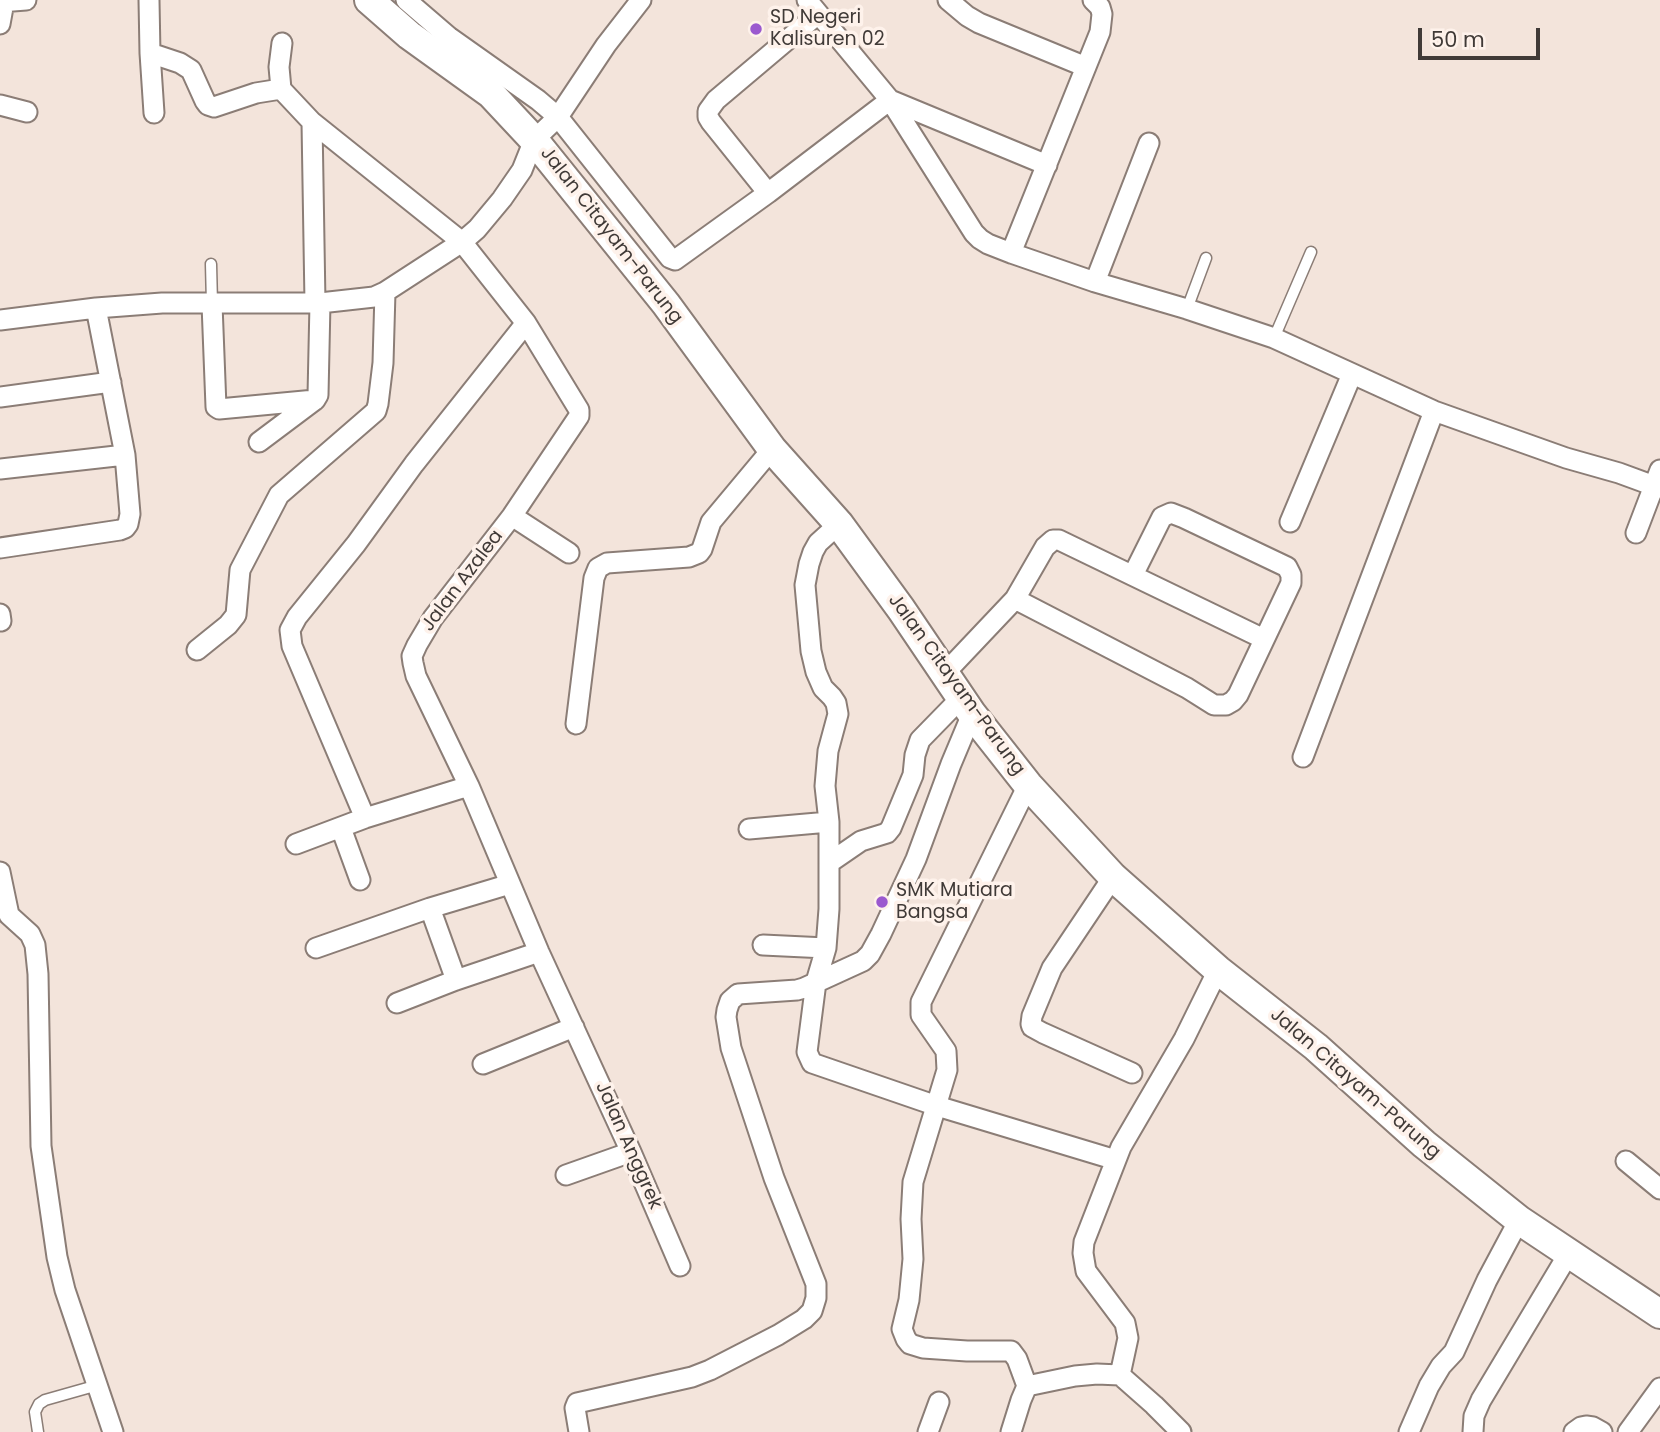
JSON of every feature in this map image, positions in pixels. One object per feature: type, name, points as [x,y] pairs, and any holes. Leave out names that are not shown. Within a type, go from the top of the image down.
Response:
[{"type":"main road","name":"Jalan Citayam-Parung","points":[[369,0],[410,35],[491,94],[534,139],[666,304],[772,449],[839,524],[967,706],[1028,785],[1113,877],[1218,970],[1316,1046],[1424,1144],[1519,1220],[1660,1314]]},
{"type":"street","points":[[0,24],[2,2],[26,0]]},
{"type":"street","points":[[149,0],[149,53],[154,113]]},
{"type":"street","points":[[406,0],[449,37],[558,117],[673,260],[768,193],[890,100]]},
{"type":"street","points":[[0,320],[162,303],[317,303],[374,297],[385,292],[462,242],[477,229],[522,170],[534,139],[558,117],[606,45],[641,0]]},
{"type":"street","points":[[948,0],[979,23],[1086,67]]},
{"type":"street","points":[[1011,253],[1100,32],[1102,14],[1100,7],[1093,0]]},
{"type":"street","points":[[768,193],[711,122],[708,111],[716,100],[813,7],[890,100],[980,239],[1011,253],[1095,282],[1274,338],[1434,411],[1566,458],[1658,481],[1636,533]]},
{"type":"street","points":[[149,53],[180,63],[191,70],[205,102],[211,107],[256,93],[281,89],[279,67],[282,43]]},
{"type":"street","name":"Jalan Azalea","points":[[281,89],[312,122],[462,242],[526,323],[580,413],[512,516],[433,618],[412,656],[416,676],[469,786],[539,952],[574,1027]]},
{"type":"street","points":[[890,100],[1047,165]]},
{"type":"street","points":[[0,105],[26,112]]},
{"type":"street","points":[[260,442],[314,401],[318,395],[312,122]]},
{"type":"street","points":[[1095,282],[1149,143]]},
{"type":"street","points":[[197,650],[236,615],[240,570],[279,495],[376,411],[383,363],[385,292]]},
{"type":"street","points":[[212,304],[216,407],[219,409],[314,401]]},
{"type":"street","points":[[0,548],[120,530],[128,524],[130,514],[125,455],[96,308]]},
{"type":"street","points":[[365,818],[292,646],[290,630],[297,617],[356,544],[414,464],[526,323]]},
{"type":"street","points":[[1290,522],[1352,374]]},
{"type":"street","points":[[0,397],[111,382]]},
{"type":"street","points":[[1303,757],[1434,411]]},
{"type":"street","points":[[576,724],[594,578],[598,568],[607,563],[689,557],[699,553],[711,522],[772,449]]},
{"type":"street","points":[[0,469],[125,455]]},
{"type":"street","points":[[1015,599],[1187,688],[1214,705],[1226,705],[1233,701],[1291,583],[1287,567],[1171,513],[1162,517],[1133,575]]},
{"type":"street","points":[[512,516],[569,553]]},
{"type":"street","points":[[839,524],[818,543],[809,564],[805,585],[811,652],[816,672],[836,703],[838,714],[828,751],[825,786],[829,821],[829,909],[826,947],[816,982],[807,1052],[811,1063],[937,1106],[1116,1160]]},
{"type":"street","points":[[944,674],[1015,599],[1045,547],[1053,540],[1067,542],[1264,639]]},
{"type":"street","points":[[829,863],[861,841],[887,833],[913,775],[920,740],[967,706]]},
{"type":"street","points":[[579,1432],[575,1408],[577,1403],[692,1377],[710,1370],[778,1335],[812,1311],[816,1284],[774,1178],[731,1048],[726,1017],[730,1001],[738,995],[797,990],[863,961],[870,954],[916,859],[951,764],[967,706]]},
{"type":"street","points":[[1011,1432],[1027,1386],[1017,1359],[1011,1351],[923,1348],[910,1344],[902,1329],[909,1300],[913,1259],[913,1182],[947,1070],[946,1051],[921,1016],[922,1002],[1028,785]]},
{"type":"street","points":[[296,844],[365,818],[469,786]]},
{"type":"street","points":[[749,829],[829,821]]},
{"type":"street","points":[[341,828],[360,880]]},
{"type":"street","points":[[0,872],[4,916],[30,934],[35,946],[38,974],[41,1146],[57,1257],[65,1290],[113,1432]]},
{"type":"street","points":[[1113,877],[1052,968],[1031,1024],[1043,1033],[1132,1073]]},
{"type":"street","points":[[316,948],[430,908],[510,884]]},
{"type":"street","points":[[430,908],[456,980]]},
{"type":"street","points":[[763,945],[826,947]]},
{"type":"street","points":[[397,1003],[539,952]]},
{"type":"street","points":[[1120,1375],[1128,1338],[1125,1323],[1086,1271],[1084,1242],[1128,1133],[1184,1039],[1218,970]]},
{"type":"street","points":[[482,1064],[574,1027]]},
{"type":"street","name":"Jalan Anggrek","points":[[574,1027],[680,1266]]},
{"type":"street","points":[[566,1175],[631,1152]]},
{"type":"street","points":[[1626,1161],[1660,1189]]},
{"type":"street","points":[[1409,1432],[1429,1385],[1454,1352],[1487,1280],[1519,1220]]},
{"type":"street","points":[[1473,1432],[1474,1416],[1481,1400],[1569,1253]]},
{"type":"street","points":[[1027,1386],[1097,1374],[1120,1375],[1181,1432]]},
{"type":"street","points":[[1628,1432],[1660,1388]]},
{"type":"street","points":[[928,1432],[939,1402]]},
{"type":"street","points":[[1574,1432],[1586,1426],[1602,1432]]},
{"type":"lane","points":[[1274,338],[1311,252]]},
{"type":"lane","points":[[1187,309],[1206,258]]},
{"type":"lane","points":[[211,264],[212,304]]},
{"type":"lane","points":[[38,1432],[34,1412],[39,1404],[98,1385]]},
{"type":"place","name":"SD Negeri Kalisuren 02","points":[[756,29]]},
{"type":"place","name":"SMK Mutiara Bangsa","points":[[882,902]]}]
